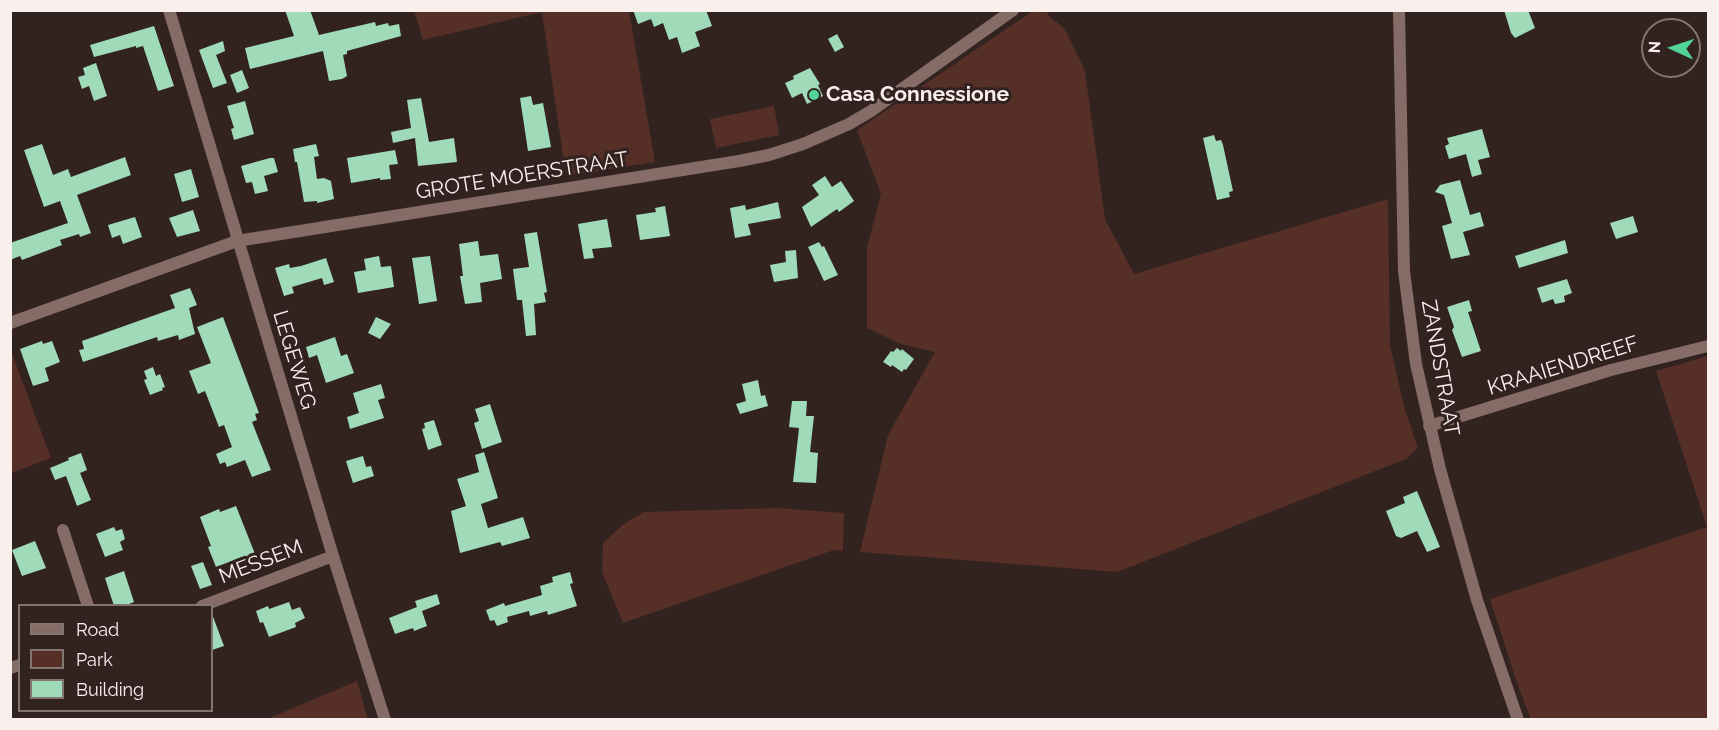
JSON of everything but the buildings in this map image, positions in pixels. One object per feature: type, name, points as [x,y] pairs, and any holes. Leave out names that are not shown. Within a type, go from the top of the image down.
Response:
[{"type":"street","name":"LEGEWEG","points":[[169,10],[333,556],[386,720]]},
{"type":"street","name":"GROTE MOERSTRAAT","points":[[10,323],[237,241],[739,160],[791,148],[829,134],[871,111],[1013,10]]},
{"type":"street","name":"ZANDSTRAAT","points":[[1399,10],[1404,271],[1414,353],[1430,426],[1477,600],[1518,720]]},
{"type":"street","name":"KRAAIENDREEF","points":[[1430,426],[1611,370],[1708,346]]},
{"type":"street","points":[[63,530],[87,604]]},
{"type":"street","name":"MESSEM","points":[[207,604],[333,556]]},
{"type":"green space","points":[[414,11],[629,11],[655,162],[566,176],[542,12],[423,40]]},
{"type":"green space","points":[[1033,11],[1046,11],[1065,29],[1085,71],[1105,219],[1134,274],[1388,199],[1390,345],[1404,406],[1418,448],[1406,459],[1117,572],[860,552],[888,435],[935,352],[901,344],[867,328],[867,247],[881,194],[857,130]]},
{"type":"green space","points":[[774,106],[779,135],[716,148],[710,119]]},
{"type":"green space","points":[[10,348],[51,458],[11,473],[10,473]]},
{"type":"green space","points":[[1708,356],[1708,719],[1531,719],[1490,599],[1707,527],[1656,371]]},
{"type":"green space","points":[[776,508],[844,513],[843,551],[834,550],[623,623],[602,572],[603,543],[624,524],[644,512]]},
{"type":"green space","points":[[357,681],[368,719],[267,719]]},
{"type":"place","name":"Casa Connessione","points":[[814,95]]}]
